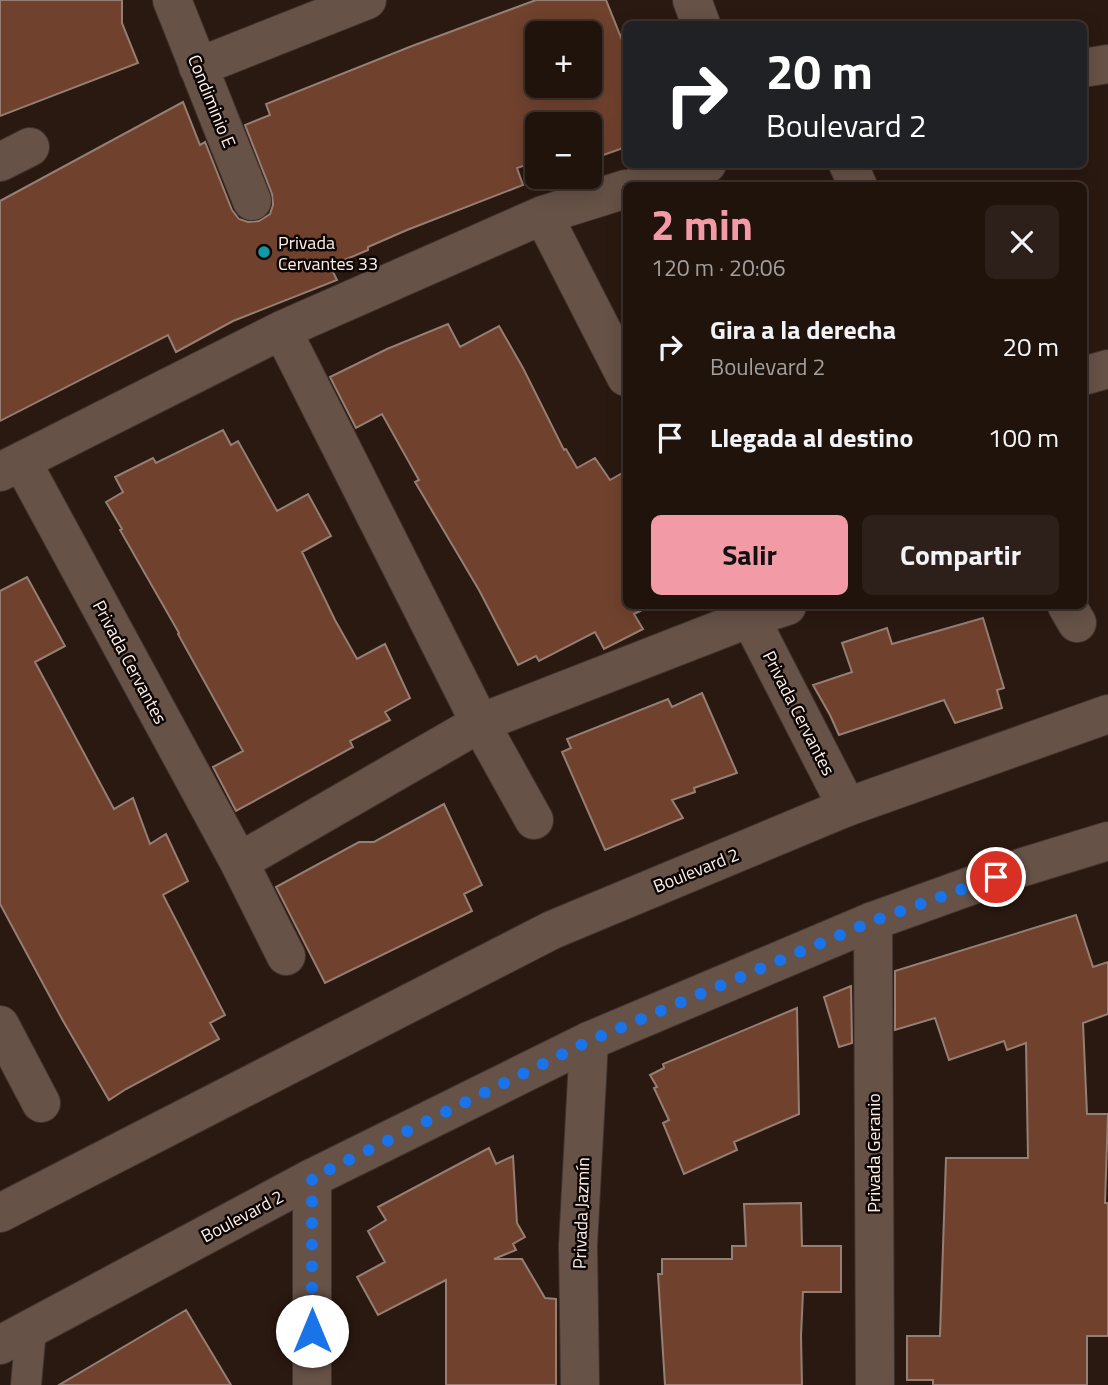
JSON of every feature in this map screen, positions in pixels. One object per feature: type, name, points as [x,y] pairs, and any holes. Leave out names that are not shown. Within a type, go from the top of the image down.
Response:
[{"type":"street","name":"Condiminio E","points":[[172,0],[252,201]]},
{"type":"street","points":[[198,67],[367,0]]},
{"type":"street","points":[[691,0],[700,21]]},
{"type":"street","points":[[1087,67],[1108,64]]},
{"type":"street","points":[[650,182],[694,168]]},
{"type":"street","name":"Privada Cervantes","points":[[286,957],[239,862],[11,467],[282,330],[543,215],[623,190]]},
{"type":"street","points":[[543,215],[623,371]]},
{"type":"street","points":[[282,330],[480,723],[534,820]]},
{"type":"street","points":[[1087,375],[1108,369]]},
{"type":"street","points":[[239,862],[480,723],[747,612],[768,609]]},
{"type":"street","name":"Privada Cervantes","points":[[747,612],[848,807]]},
{"type":"street","name":"Boulevard 2","points":[[0,1213],[552,930],[848,807],[1108,714]]},
{"type":"street","name":"Boulevard 2","points":[[16,1337],[312,1178],[589,1041],[873,921],[1020,868],[1108,841]]},
{"type":"street","name":"Privada Geranio","points":[[873,921],[874,1385]]},
{"type":"street","points":[[0,1025],[41,1103]]},
{"type":"street","name":"Privada Jazmín","points":[[580,1385],[578,1245],[589,1041]]},
{"type":"street","points":[[312,1178],[312,1385]]},
{"type":"lane","points":[[16,1337],[26,1385]]},
{"type":"building","points":[[0,0],[122,0],[122,23],[138,63],[0,116]]},
{"type":"building","points":[[536,0],[606,0],[623,42],[623,148],[602,155],[602,112],[525,112],[525,165],[517,168],[523,185],[407,230],[330,266],[337,280],[233,321],[176,352],[168,335],[0,421],[0,201],[183,102],[200,145],[205,142],[232,210],[239,219],[259,221],[270,214],[272,194],[245,125],[270,115],[266,104]]},
{"type":"building","points":[[448,324],[460,347],[499,326],[564,450],[566,449],[577,468],[595,458],[610,480],[623,473],[623,609],[644,609],[634,614],[643,629],[604,649],[595,632],[539,661],[536,656],[518,665],[479,590],[415,482],[419,480],[382,414],[356,428],[330,377],[387,349]]},
{"type":"building","points":[[223,430],[231,445],[238,441],[277,511],[308,494],[331,536],[302,552],[335,620],[357,659],[385,644],[410,698],[385,712],[390,720],[350,741],[353,747],[236,811],[213,767],[243,751],[106,502],[123,492],[115,477],[153,458],[156,463]]},
{"type":"building","points":[[27,577],[65,646],[35,662],[114,809],[133,798],[150,844],[166,834],[188,881],[163,895],[225,1015],[210,1023],[219,1039],[109,1100],[0,904],[0,591]]},
{"type":"building","points":[[983,618],[1004,688],[997,690],[1002,708],[955,723],[944,700],[839,735],[813,685],[852,672],[842,643],[887,628],[892,644]]},
{"type":"building","points":[[702,693],[737,773],[694,788],[695,792],[672,800],[683,818],[605,850],[562,752],[571,748],[567,739],[668,699],[672,707]]},
{"type":"building","points":[[444,804],[482,885],[464,894],[472,911],[325,983],[276,887],[359,842],[374,842]]},
{"type":"building","points":[[1076,915],[1093,967],[1108,962],[1108,1014],[1083,1023],[1087,1114],[1108,1114],[1105,1203],[1108,1203],[1108,1336],[1087,1336],[1087,1385],[933,1385],[933,1380],[907,1380],[907,1336],[940,1336],[946,1158],[1028,1158],[1026,1043],[1007,1050],[1004,1041],[949,1060],[935,1018],[895,1030],[895,971]]},
{"type":"building","points":[[851,986],[852,1043],[839,1047],[824,997]]},
{"type":"building","points":[[797,1008],[799,1114],[734,1142],[737,1150],[684,1174],[663,1123],[669,1120],[650,1075],[664,1068],[663,1064]]},
{"type":"building","points":[[489,1148],[496,1164],[513,1156],[517,1223],[525,1237],[513,1244],[516,1250],[494,1259],[522,1259],[545,1298],[556,1299],[556,1385],[446,1385],[446,1280],[378,1315],[357,1277],[385,1262],[368,1231],[386,1220],[378,1207]]},
{"type":"building","points":[[801,1203],[802,1246],[841,1246],[841,1292],[803,1292],[802,1385],[665,1385],[658,1274],[662,1274],[662,1259],[732,1259],[732,1246],[746,1246],[744,1204]]},
{"type":"building","points":[[186,1310],[231,1385],[59,1385]]},
{"type":"place","name":"Privada Cervantes 33","points":[[264,252]]},
{"type":"route","points":[[312,1331],[312,1178],[589,1041],[873,921],[996,877]]}]
